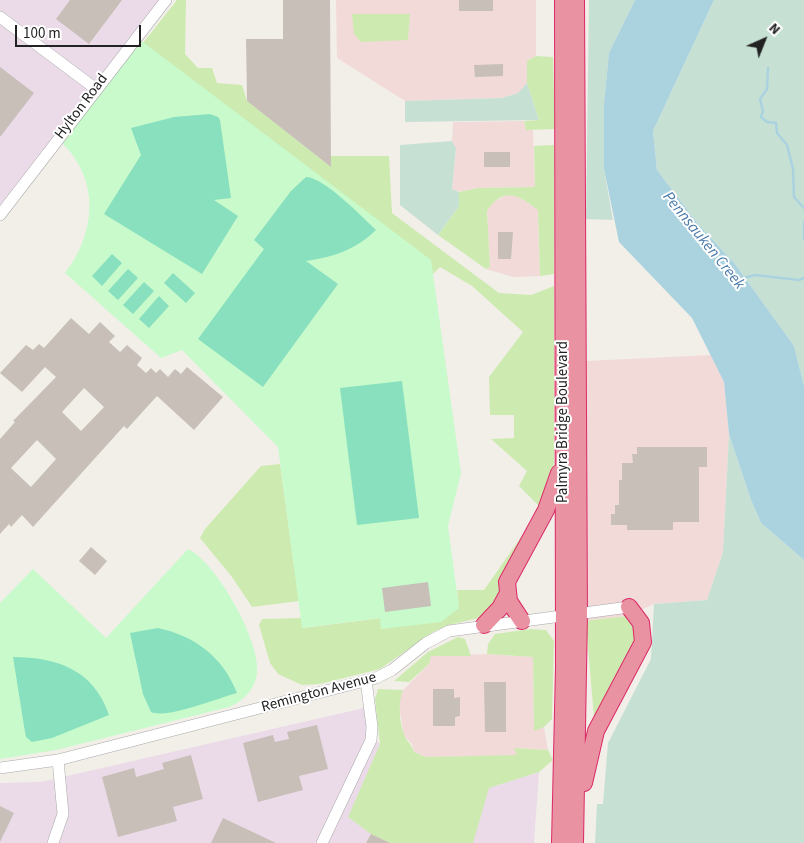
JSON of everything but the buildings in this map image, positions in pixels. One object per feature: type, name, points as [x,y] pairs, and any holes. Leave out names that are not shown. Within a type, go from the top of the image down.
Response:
[{"type":"highway","name":"Palmyra Bridge Boulevard","points":[[560,843],[572,614],[564,454],[563,0]]},
{"type":"highway","name":"Palmyra Bridge Boulevard","points":[[575,835],[572,614],[576,0]]},
{"type":"highway","points":[[484,625],[500,608],[507,596],[509,577],[548,506],[564,454]]},
{"type":"highway","points":[[507,596],[522,621]]},
{"type":"highway","points":[[575,835],[593,739],[643,642],[641,623],[629,607]]},
{"type":"street","name":"Hylton Road","points":[[0,215],[166,0]]},
{"type":"street","points":[[0,17],[96,89]]},
{"type":"street","name":"Remington Avenue","points":[[0,768],[58,760],[385,675],[426,643],[449,631],[629,607]]},
{"type":"street","points":[[322,843],[371,740],[372,727],[366,680]]},
{"type":"street","points":[[53,843],[63,814],[58,760]]},
{"type":"shaded area","points":[[0,0],[169,0],[0,221]]},
{"type":"shaded area","points":[[336,0],[536,0],[536,56],[527,61],[527,83],[518,93],[502,98],[405,101],[337,58]]},
{"type":"shaded area","points":[[524,121],[526,130],[533,130],[535,187],[478,188],[459,192],[452,189],[456,149],[452,141],[453,122]]},
{"type":"shaded area","points":[[508,194],[517,196],[538,209],[540,276],[513,277],[486,269],[490,267],[487,211],[492,203]]},
{"type":"shaded area","points":[[711,355],[724,382],[729,434],[723,552],[707,600],[654,604],[628,616],[591,620],[586,623],[586,361]]},
{"type":"shaded area","points":[[487,654],[533,657],[534,731],[544,727],[548,750],[515,748],[518,756],[426,757],[414,752],[412,744],[404,736],[398,700],[403,690],[429,664],[431,656]]},
{"type":"shaded area","points":[[364,708],[370,739],[489,788],[539,772],[534,843],[0,843],[0,783],[41,782]]},
{"type":"green space","points":[[177,0],[186,0],[185,54],[198,68],[212,68],[217,83],[242,85],[247,101],[331,167],[331,156],[389,156],[392,213],[499,293],[531,295],[554,286],[554,465],[550,487],[540,507],[519,486],[527,471],[491,439],[514,438],[514,415],[490,415],[489,377],[523,332],[472,286],[440,267],[433,274],[430,260],[143,43]]},
{"type":"green space","points":[[589,0],[635,0],[609,53],[604,103],[604,169],[613,220],[586,219]]},
{"type":"green space","points":[[714,0],[804,0],[804,386],[794,346],[735,264],[698,224],[657,170],[653,131]]},
{"type":"green space","points":[[352,14],[410,14],[408,40],[361,42],[354,34]]},
{"type":"green space","points":[[135,36],[431,260],[461,473],[448,526],[459,608],[441,622],[381,629],[380,618],[302,628],[278,447],[182,350],[161,358],[65,273],[76,257],[83,240],[90,206],[88,188],[82,171],[73,156],[60,141]]},
{"type":"green space","points":[[536,56],[553,57],[555,129],[526,130],[524,121],[539,120],[527,83],[527,61]]},
{"type":"green space","points":[[527,83],[539,120],[405,122],[405,101],[502,98],[518,93]]},
{"type":"green space","points":[[210,114],[218,117],[220,120],[231,198],[214,200],[238,216],[202,274],[104,214],[141,155],[131,128],[174,117]]},
{"type":"green space","points":[[452,141],[456,148],[452,189],[459,192],[459,206],[438,235],[400,205],[400,145]]},
{"type":"green space","points":[[554,145],[554,274],[540,276],[538,210],[518,197],[505,196],[499,198],[487,211],[490,267],[486,269],[438,235],[459,206],[459,192],[478,188],[535,187],[534,146]]},
{"type":"green space","points":[[306,177],[314,179],[333,191],[376,230],[360,243],[344,252],[306,261],[338,284],[263,387],[198,339],[264,249],[254,240],[291,191]]},
{"type":"green space","points":[[112,254],[122,263],[102,286],[92,276]]},
{"type":"green space","points":[[128,269],[138,278],[118,300],[108,291]]},
{"type":"green space","points":[[173,273],[195,293],[186,303],[164,283]]},
{"type":"green space","points":[[144,282],[154,291],[133,314],[123,305]]},
{"type":"green space","points":[[159,296],[169,306],[149,328],[139,319]]},
{"type":"green space","points":[[402,381],[419,518],[357,525],[340,388]]},
{"type":"green space","points":[[729,434],[751,500],[761,523],[804,560],[804,843],[595,843],[597,804],[603,804],[608,743],[651,659],[654,604],[707,600],[723,552]]},
{"type":"green space","points":[[280,464],[299,601],[252,607],[232,577],[200,538],[205,529],[261,466]]},
{"type":"green space","points":[[526,530],[528,531],[501,597],[483,617],[449,625],[433,632],[380,669],[320,684],[302,685],[278,674],[270,663],[259,625],[262,619],[301,618],[303,628],[381,618],[382,629],[459,608],[457,590],[484,590]]},
{"type":"green space","points":[[188,549],[212,570],[224,586],[245,624],[256,659],[257,673],[254,684],[248,694],[229,707],[56,750],[0,759],[0,603],[33,569],[106,638]]},
{"type":"green space","points":[[628,616],[636,627],[636,643],[594,718],[586,623],[591,620]]},
{"type":"green space","points":[[158,628],[184,636],[206,650],[224,669],[237,693],[169,713],[151,712],[143,694],[130,633]]},
{"type":"green space","points":[[531,629],[546,630],[554,641],[552,719],[544,727],[534,731],[533,657],[487,654],[488,644],[495,634]]},
{"type":"green space","points":[[458,637],[465,639],[471,656],[431,656],[429,664],[409,682],[394,681],[428,652]]},
{"type":"green space","points":[[13,657],[59,663],[72,669],[94,687],[109,715],[52,738],[32,742],[26,737]]},
{"type":"green space","points":[[378,689],[403,690],[400,700],[400,712],[404,734],[414,752],[426,757],[517,755],[514,748],[548,750],[553,760],[539,772],[489,788],[473,843],[390,843],[371,834],[348,817],[380,744],[375,699]]},
{"type":"water","name":"Pennsauken Creek","points":[[635,0],[714,0],[653,131],[657,170],[698,224],[735,264],[794,346],[804,386],[804,560],[761,523],[751,500],[729,434],[724,382],[692,318],[619,242],[604,169],[604,103],[609,53]]},
{"type":"waterway","points":[[768,68],[767,89],[760,99],[763,111],[761,117],[767,122],[776,123],[777,133],[787,145],[793,169],[794,197],[804,208]]},
{"type":"waterway","points":[[804,222],[804,239]]},
{"type":"waterway","name":"Pennsauken Creek","points":[[744,278],[755,275],[799,280],[804,278]]}]
